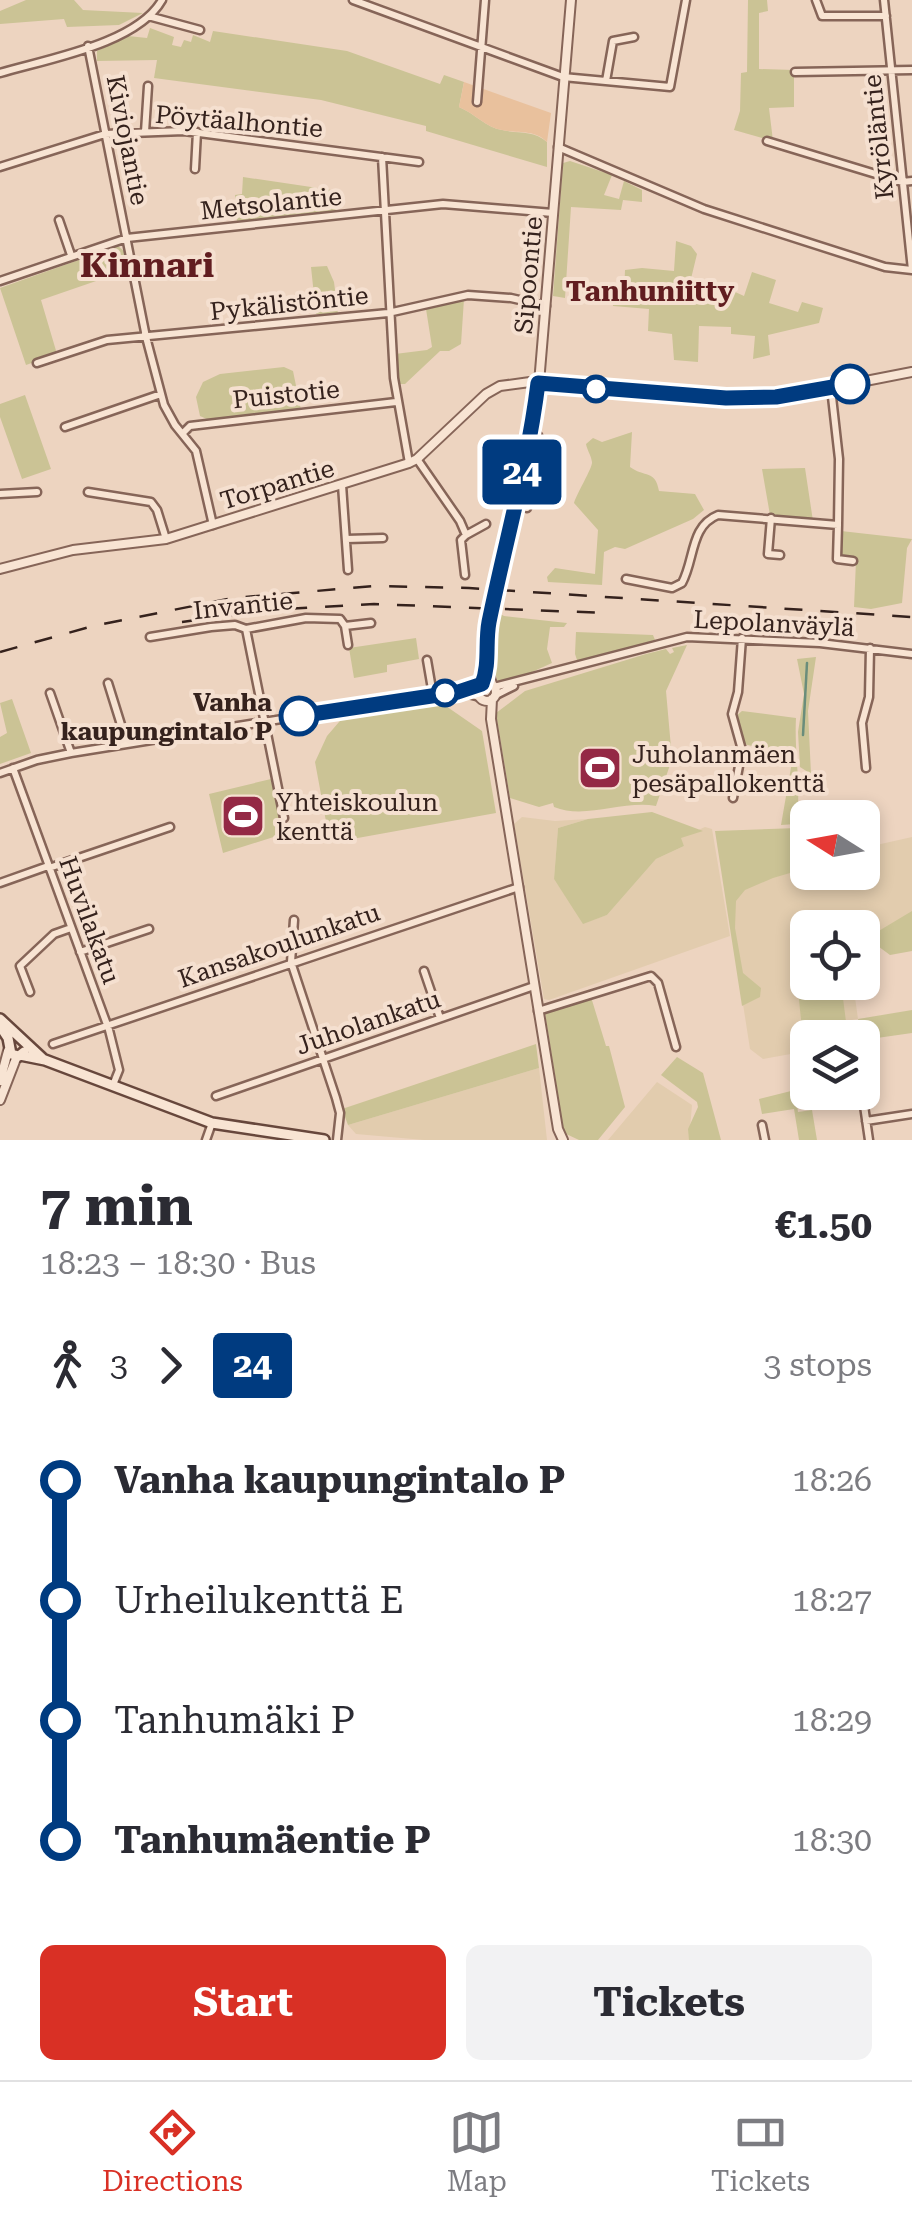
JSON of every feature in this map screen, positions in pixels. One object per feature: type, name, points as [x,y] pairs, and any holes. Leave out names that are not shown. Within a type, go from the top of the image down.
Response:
[{"type":"main road","points":[[0,1019],[45,1060]]},
{"type":"main road","points":[[0,1026],[13,1052],[45,1060],[212,1123],[324,1140]]},
{"type":"main road","points":[[13,1052],[23,1042]]},
{"type":"main road","points":[[13,1052],[23,1042]]},
{"type":"street","points":[[0,73],[118,36],[152,17],[162,0]]},
{"type":"street","points":[[353,0],[563,77],[670,87],[686,0]]},
{"type":"street","points":[[477,102],[485,0]]},
{"type":"street","name":"Sipoontie","points":[[560,1140],[491,719],[487,668],[488,627],[538,383],[571,0]]},
{"type":"street","points":[[816,0],[822,16],[886,16]]},
{"type":"street","name":"Kyröläntie","points":[[884,0],[912,270]]},
{"type":"street","points":[[152,17],[200,30]]},
{"type":"street","points":[[606,81],[614,40],[634,38]]},
{"type":"street","name":"Kiviojantie","points":[[88,46],[146,337],[170,416],[196,451],[213,526]]},
{"type":"street","points":[[794,72],[912,70]]},
{"type":"street","points":[[145,132],[148,86]]},
{"type":"street","name":"Pöytäalhontie","points":[[0,167],[106,134],[145,132],[197,132],[419,162]]},
{"type":"street","points":[[195,170],[197,132]]},
{"type":"street","points":[[767,141],[902,182],[912,181]]},
{"type":"street","points":[[558,147],[709,210],[885,268],[912,270]]},
{"type":"street","points":[[382,157],[388,313],[397,402],[413,461],[460,521],[466,535]]},
{"type":"street","name":"Metsolantie","points":[[0,281],[127,238],[464,204],[553,213]]},
{"type":"street","points":[[59,220],[71,255]]},
{"type":"street","name":"Pykälistöntie","points":[[37,363],[107,340],[388,313],[468,295],[511,298],[546,306]]},
{"type":"street","points":[[538,383],[726,398],[776,397],[912,372]]},
{"type":"street","name":"Torpantie","points":[[0,569],[74,550],[166,539],[413,461],[486,394],[500,386],[538,383]]},
{"type":"street","points":[[830,388],[839,459],[836,559],[853,561]]},
{"type":"street","points":[[65,427],[162,394]]},
{"type":"street","name":"Puistotie","points":[[182,433],[190,426],[397,402]]},
{"type":"street","points":[[527,508],[523,507],[538,436],[529,434]]},
{"type":"street","points":[[342,485],[348,570]]},
{"type":"street","points":[[0,494],[37,492]]},
{"type":"street","points":[[88,492],[151,502],[166,539]]},
{"type":"street","points":[[626,579],[672,588],[682,583],[698,532],[708,518],[718,515],[838,525]]},
{"type":"street","points":[[771,518],[768,554],[780,554]]},
{"type":"street","points":[[465,575],[461,540],[486,524]]},
{"type":"street","points":[[346,539],[382,538]]},
{"type":"street","name":"Invantie","points":[[150,638],[212,627],[236,625],[246,629],[306,618],[371,624]]},
{"type":"street","points":[[342,622],[348,645]]},
{"type":"street","points":[[246,629],[284,818]]},
{"type":"street","points":[[734,798],[742,750],[732,714],[738,692],[742,638]]},
{"type":"street","name":"Lepolanväylä","points":[[0,773],[71,753],[264,720],[433,695],[487,692],[668,639],[742,638],[912,654]]},
{"type":"street","points":[[866,768],[862,723],[869,697],[870,648]]},
{"type":"street","points":[[427,660],[433,695]]},
{"type":"street","points":[[108,684],[127,744]]},
{"type":"street","points":[[50,693],[71,753]]},
{"type":"street","name":"Huvilakatu","points":[[13,768],[107,1024],[118,1070],[112,1086]]},
{"type":"street","points":[[0,882],[170,827]]},
{"type":"street","name":"Kansakoulunkatu","points":[[53,1044],[518,886]]},
{"type":"street","points":[[294,920],[291,962],[340,1113],[337,1140]]},
{"type":"street","points":[[30,992],[20,966],[54,934],[71,928]]},
{"type":"street","points":[[80,952],[149,929]]},
{"type":"street","points":[[424,971],[440,1018]]},
{"type":"street","points":[[538,1011],[651,976],[658,983],[676,1048]]},
{"type":"street","name":"Juholankatu","points":[[216,1096],[534,986]]},
{"type":"street","points":[[0,1080],[13,1052]]},
{"type":"street","points":[[0,1100],[13,1052]]},
{"type":"street","points":[[864,1110],[868,1140]]},
{"type":"street","points":[[866,1121],[912,1114]]},
{"type":"street","points":[[206,1140],[212,1123]]},
{"type":"street","points":[[762,1125],[765,1140]]},
{"type":"shaded area","points":[[26,0],[74,0],[83,10],[143,13],[119,25],[67,27],[64,19],[0,24],[0,11]]},
{"type":"shaded area","points":[[748,0],[767,0],[768,11],[759,13],[759,69],[794,70],[794,107],[769,108],[773,141],[734,130],[740,111],[741,73],[747,72]]},
{"type":"shaded area","points":[[150,28],[174,37],[172,45],[181,47],[184,40],[191,42],[193,35],[210,42],[213,31],[347,51],[440,84],[444,75],[464,82],[459,107],[496,129],[542,138],[547,142],[547,167],[426,131],[426,126],[321,100],[154,78],[157,60],[97,61],[97,51],[128,36],[147,38]]},
{"type":"shaded area","points":[[570,161],[612,175],[604,195],[619,199],[624,181],[642,190],[642,202],[623,200],[621,210],[571,207],[565,298],[553,296],[563,163]]},
{"type":"shaded area","points":[[243,177],[338,191],[335,215],[237,222],[235,195],[242,194]]},
{"type":"shaded area","name":"Tanhuniitty","points":[[676,241],[691,246],[697,254],[689,287],[719,294],[722,286],[744,296],[752,272],[776,280],[769,303],[798,312],[802,302],[823,308],[819,323],[768,335],[770,355],[753,359],[755,336],[731,334],[731,327],[699,326],[698,362],[674,360],[672,334],[648,331],[649,309],[613,306],[612,296],[624,296],[625,270],[674,271]]},
{"type":"shaded area","points":[[118,246],[125,252],[128,270],[41,300],[57,354],[26,365],[0,288]]},
{"type":"shaded area","points":[[327,266],[334,282],[338,314],[316,314],[311,267]]},
{"type":"shaded area","points":[[464,299],[461,344],[440,351],[405,384],[398,384],[395,354],[432,347],[426,309],[447,300]]},
{"type":"shaded area","points":[[284,367],[293,371],[301,410],[209,420],[200,416],[196,397],[203,382],[220,374]]},
{"type":"shaded area","points":[[25,395],[51,469],[22,479],[0,417],[0,404]]},
{"type":"shaded area","points":[[632,432],[630,467],[652,477],[659,491],[695,494],[704,510],[693,519],[625,549],[615,547],[604,552],[602,585],[548,582],[547,577],[555,568],[595,574],[598,530],[574,503],[592,465],[586,444],[593,438],[602,442]]},
{"type":"shaded area","points":[[805,468],[813,521],[770,515],[762,469]]},
{"type":"shaded area","points":[[841,531],[912,539],[907,548],[902,603],[871,609],[854,607],[856,561],[839,558]]},
{"type":"shaded area","points":[[497,612],[567,623],[564,627],[550,627],[547,649],[552,663],[505,684],[498,682],[491,662]]},
{"type":"shaded area","points":[[576,632],[653,635],[655,640],[578,663]]},
{"type":"shaded area","points":[[416,638],[419,659],[387,665],[387,672],[354,678],[349,648]]},
{"type":"shaded area","points":[[687,645],[666,691],[672,759],[656,806],[578,811],[554,807],[553,803],[539,807],[510,798],[496,713],[525,691],[646,654],[666,649],[670,654],[674,652],[672,648]]},
{"type":"shaded area","points":[[816,657],[808,711],[811,774],[800,767],[798,732],[804,694],[797,659]]},
{"type":"shaded area","points":[[12,699],[31,753],[0,764],[0,737],[7,733],[0,703]]},
{"type":"shaded area","points":[[443,704],[482,731],[496,813],[330,843],[315,762],[327,736],[345,715]]},
{"type":"shaded area","points":[[742,711],[796,718],[798,797],[790,800],[790,824],[781,825],[793,756],[744,744],[736,716]]},
{"type":"shaded area","points":[[271,779],[283,834],[223,853],[209,794]]},
{"type":"shaded area","points":[[652,812],[703,831],[681,838],[684,846],[656,859],[607,915],[583,924],[554,879],[558,828],[588,819]]},
{"type":"shaded area","points":[[522,817],[588,819],[558,828],[554,879],[584,923],[607,915],[656,859],[684,846],[680,838],[705,827],[712,829],[730,936],[544,999],[514,824]]},
{"type":"shaded area","points":[[790,828],[790,873],[745,890],[736,901],[735,928],[743,973],[761,988],[760,997],[742,1006],[715,831]]},
{"type":"shaded area","points":[[912,837],[912,945],[880,940],[880,910],[790,910],[790,1000],[855,1000],[858,1019],[790,1020],[790,1054],[763,1059],[750,1049],[726,895],[790,867],[790,890],[880,890],[880,844]]},
{"type":"shaded area","points":[[912,911],[912,951],[890,955],[880,948],[880,930]]},
{"type":"shaded area","points":[[591,997],[625,1107],[598,1140],[579,1140],[564,1133],[545,1013]]},
{"type":"shaded area","points":[[799,1000],[843,1000],[846,1020],[801,1020]]},
{"type":"shaded area","points":[[912,1010],[912,1033],[880,1038],[880,1020],[858,1019]]},
{"type":"shaded area","points":[[536,1044],[539,1068],[348,1125],[342,1109]]},
{"type":"shaded area","points":[[677,1057],[703,1073],[721,1140],[689,1140],[688,1129],[697,1102],[661,1075]]},
{"type":"shaded area","points":[[539,1068],[547,1140],[424,1140],[356,1134],[348,1125]]},
{"type":"shaded area","points":[[657,1082],[692,1105],[689,1140],[608,1140]]},
{"type":"shaded area","points":[[790,1091],[790,1110],[762,1114],[759,1099]]},
{"type":"shaded area","points":[[794,1110],[812,1110],[817,1140],[799,1140]]},
{"type":"sand","points":[[464,82],[551,113],[547,142],[532,134],[496,129],[459,107]]},
{"type":"waterway","points":[[803,735],[807,663]]},
{"type":"railway","points":[[0,652],[93,626],[233,598],[375,586],[469,588],[912,617]]},
{"type":"railway","points":[[182,622],[269,610],[374,604],[606,613]]},
{"type":"bus line","name":"24","points":[[299,716],[480,687],[487,668],[488,627],[516,506],[538,383],[726,398],[794,395],[850,384]]},
{"type":"place","name":"Vanha kaupungintalo P","points":[[299,716]]},
{"type":"place","name":"Juholanmäen pesäpallokenttä","points":[[600,768]]},
{"type":"place","name":"Yhteiskoulun kenttä","points":[[243,816]]},
{"type":"district","name":"Kinnari","points":[[147,265]]},
{"type":"district","name":"Tanhuniitty","points":[[650,291]]}]
